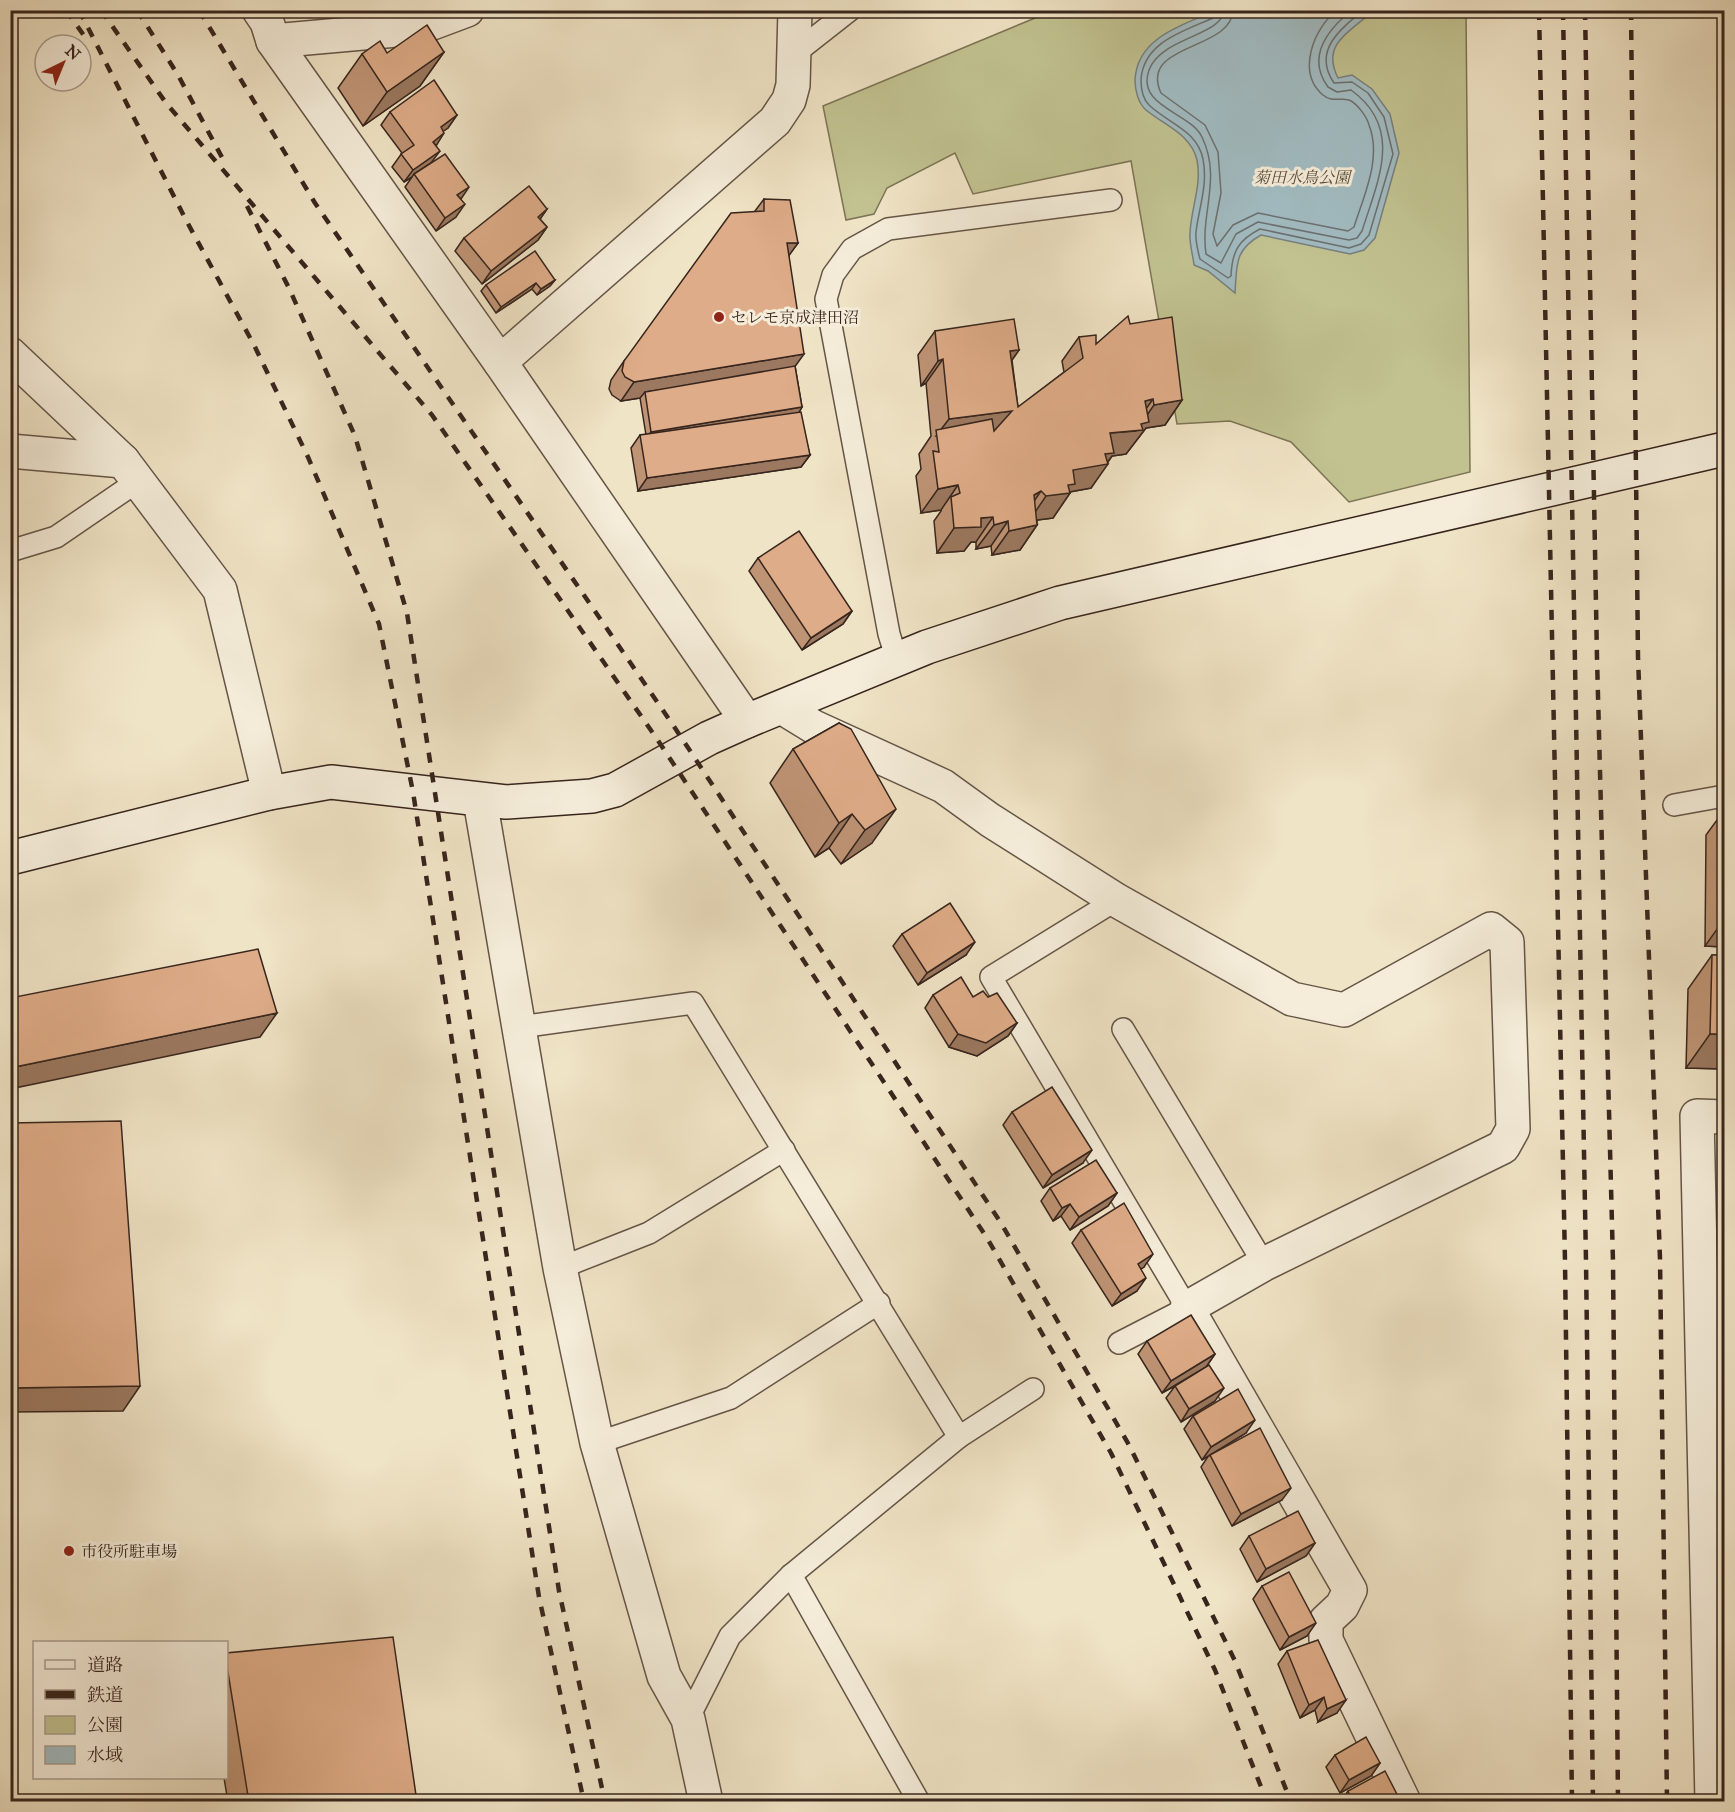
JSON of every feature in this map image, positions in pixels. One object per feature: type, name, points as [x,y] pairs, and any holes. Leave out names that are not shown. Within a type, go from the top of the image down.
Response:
[{"type":"street","points":[[259,10],[267,22],[273,41],[500,362],[747,721]]},
{"type":"street","points":[[273,41],[367,22],[419,28],[467,10]]},
{"type":"street","points":[[500,362],[775,121],[789,100],[793,85],[795,10]]},
{"type":"street","points":[[10,354],[130,471],[220,590],[269,793]]},
{"type":"street","points":[[10,858],[269,793],[331,782],[506,802],[592,796],[615,790],[747,721],[927,647],[1060,603],[1725,449]]},
{"type":"street","points":[[10,451],[130,471]]},
{"type":"street","points":[[783,708],[814,727],[943,786],[990,820],[1116,900],[1292,999],[1344,1010],[1491,929],[1507,942],[1513,1129],[1503,1147],[1264,1264],[1187,1308],[1350,1590],[1342,1606],[1326,1621],[1326,1640],[1404,1802]]},
{"type":"street","points":[[480,800],[560,1268],[597,1443],[664,1676],[688,1719],[706,1802]]},
{"type":"street","points":[[1712,1802],[1697,1116],[1725,1117]]},
{"type":"lane","points":[[794,54],[850,10]]},
{"type":"lane","points":[[897,660],[889,634],[826,299],[833,275],[852,249],[888,229],[1111,200]]},
{"type":"lane","points":[[10,551],[56,537],[130,471]]},
{"type":"lane","points":[[1674,805],[1725,796]]},
{"type":"lane","points":[[1116,900],[991,976],[1187,1308],[1119,1343]]},
{"type":"lane","points":[[520,1027],[693,1003],[960,1437]]},
{"type":"lane","points":[[1123,1029],[1264,1264]]},
{"type":"lane","points":[[560,1268],[649,1233],[784,1150]]},
{"type":"lane","points":[[597,1443],[731,1398],[879,1303]]},
{"type":"lane","points":[[688,1719],[730,1636],[791,1575],[960,1437],[1033,1389]]},
{"type":"lane","points":[[791,1575],[919,1802]]},
{"type":"green space","name":"菊田水鳥公園","points":[[1165,10],[1167,14],[1174,10],[1466,11],[1470,472],[1349,502],[1291,442],[1230,421],[1177,424],[1131,161],[973,194],[955,153],[887,188],[874,214],[846,220],[823,106],[1052,11]]},
{"type":"water","points":[[1217,10],[1373,11],[1341,39],[1333,56],[1333,66],[1338,78],[1352,75],[1372,89],[1390,114],[1399,153],[1375,238],[1364,250],[1350,254],[1261,235],[1246,246],[1241,253],[1237,266],[1235,293],[1208,271],[1194,265],[1190,237],[1198,178],[1197,160],[1194,151],[1183,137],[1143,107],[1135,84],[1138,65],[1144,53],[1153,43],[1177,27]]},
{"type":"building","points":[[427,25],[444,52],[387,92],[362,54],[380,41],[387,53]]},
{"type":"building","points":[[434,80],[457,115],[441,127],[444,133],[433,142],[440,151],[413,170],[401,154],[414,145],[390,112]]},
{"type":"building","points":[[445,154],[469,187],[457,195],[465,204],[445,218],[414,174]]},
{"type":"building","points":[[529,186],[547,209],[538,217],[547,227],[491,271],[464,238]]},
{"type":"building","name":"セレモ京成津田沼","points":[[764,199],[790,200],[798,243],[787,243],[804,354],[634,382],[625,377],[622,371],[624,361],[731,213],[764,211]]},
{"type":"building","points":[[535,251],[555,280],[541,289],[536,283],[501,307],[486,285]]},
{"type":"building","points":[[1128,316],[1130,324],[1172,317],[1182,400],[1154,405],[1153,399],[1145,401],[1149,422],[1141,424],[1143,430],[1110,433],[1114,453],[1105,454],[1108,464],[1073,470],[1075,484],[1068,485],[1070,493],[1046,496],[1041,491],[1034,495],[1037,525],[1009,531],[1008,521],[994,525],[993,517],[981,518],[981,527],[954,528],[951,497],[960,493],[958,485],[938,489],[933,451],[939,452],[936,430],[992,419],[994,431],[1012,411],[949,419],[943,359],[938,361],[935,331],[1014,319],[1019,350],[1010,351],[1018,407],[1083,358],[1079,337],[1096,335],[1096,344]]},
{"type":"building","points":[[795,366],[802,407],[651,432],[645,392]]},
{"type":"building","points":[[801,412],[810,455],[647,478],[640,435]]},
{"type":"building","points":[[799,531],[852,611],[811,638],[758,558]]},
{"type":"building","points":[[839,723],[851,729],[896,809],[865,830],[852,814],[839,823],[793,749]]},
{"type":"building","points":[[950,903],[975,942],[927,973],[902,934]]},
{"type":"building","points":[[258,949],[277,1013],[10,1068],[10,998]]},
{"type":"building","points":[[1712,955],[1725,955],[1725,1034],[1710,1034]]},
{"type":"building","points":[[961,977],[973,997],[983,991],[988,997],[997,993],[1017,1023],[986,1043],[958,1034],[933,995]]},
{"type":"building","points":[[1052,1087],[1092,1150],[1052,1175],[1012,1112]]},
{"type":"building","points":[[121,1121],[140,1386],[10,1388],[10,1123]]},
{"type":"building","points":[[1096,1160],[1117,1193],[1079,1217],[1070,1204],[1062,1208],[1050,1188]]},
{"type":"building","points":[[1124,1203],[1153,1254],[1138,1264],[1146,1278],[1121,1294],[1081,1230]]},
{"type":"building","points":[[1191,1315],[1215,1354],[1171,1381],[1147,1341]]},
{"type":"building","points":[[1209,1365],[1224,1388],[1189,1409],[1175,1386]]},
{"type":"building","points":[[1238,1389],[1255,1420],[1211,1447],[1193,1416]]},
{"type":"building","points":[[1260,1428],[1291,1488],[1241,1514],[1210,1455]]},
{"type":"building","points":[[1298,1511],[1315,1543],[1266,1569],[1249,1536]]},
{"type":"building","points":[[1289,1572],[1316,1623],[1289,1637],[1262,1586]]},
{"type":"building","points":[[393,1637],[417,1802],[249,1802],[228,1672],[228,1653]]},
{"type":"building","points":[[1318,1640],[1346,1700],[1327,1709],[1324,1697],[1309,1705],[1287,1651]]},
{"type":"building","points":[[1366,1737],[1380,1763],[1349,1780],[1335,1755]]},
{"type":"building","points":[[1385,1771],[1401,1802],[1352,1802],[1348,1791]]},
{"type":"railway","points":[[66,10],[82,33]]},
{"type":"railway","points":[[79,10],[186,220],[254,345],[308,457],[379,624],[413,792],[539,1597],[584,1802]]},
{"type":"railway","points":[[101,10],[166,103],[432,415],[657,739],[987,1238],[1111,1453],[1215,1670],[1267,1802]]},
{"type":"railway","points":[[137,10],[178,75],[225,163]]},
{"type":"railway","points":[[199,10],[315,203],[675,728],[1001,1223],[1129,1445],[1235,1661],[1291,1802]]},
{"type":"railway","points":[[1539,10],[1565,1261],[1572,1802]]},
{"type":"railway","points":[[1563,10],[1586,1261],[1593,1802]]},
{"type":"railway","points":[[1585,10],[1597,658],[1613,1262],[1618,1802]]},
{"type":"railway","points":[[1631,10],[1638,657],[1660,1259],[1667,1802]]},
{"type":"railway","points":[[247,206],[289,288],[355,436],[407,613],[559,1591],[605,1802]]},
{"type":"place","name":"セレモ京成津田沼","points":[[719,317]]},
{"type":"place","name":"市役所駐車場","points":[[69,1551]]}]
